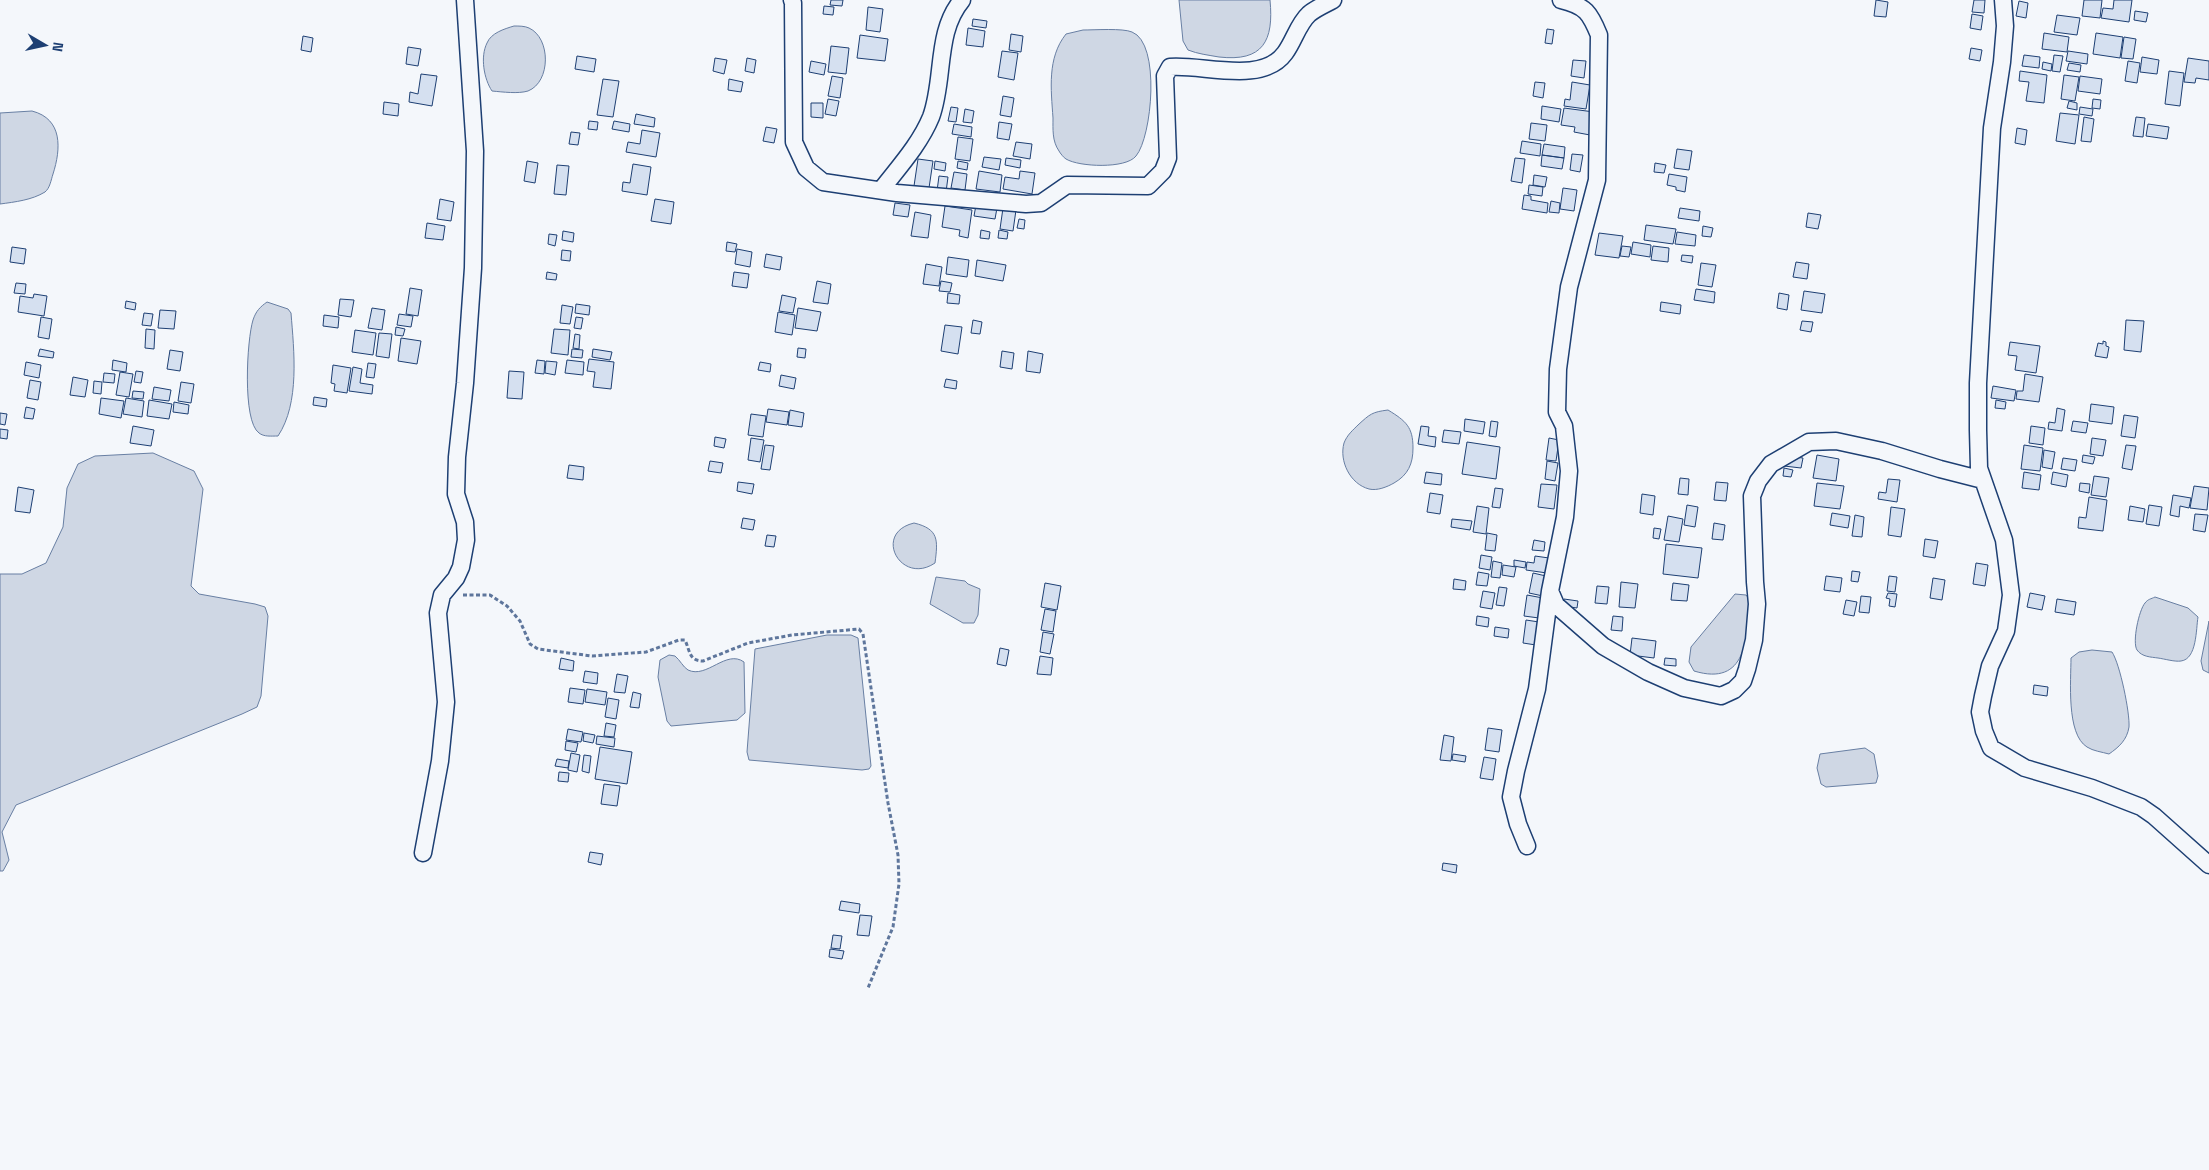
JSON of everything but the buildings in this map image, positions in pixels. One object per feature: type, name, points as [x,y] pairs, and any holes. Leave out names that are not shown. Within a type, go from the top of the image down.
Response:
[{"type":"street","points":[[423,852],[440,761],[446,702],[438,613],[442,595],[459,573],[466,540],[466,522],[456,494],[473,268],[475,151],[465,0]]},
{"type":"street","points":[[792,0],[794,142],[806,168],[823,182],[881,190],[1026,204],[1041,203],[1067,185],[1148,186],[1163,171],[1168,158],[1165,76],[1170,66],[1239,71],[1268,67],[1284,55],[1298,28],[1310,13],[1333,0]]},
{"type":"street","points":[[881,190],[910,153],[930,118],[938,86],[939,62],[952,11],[962,0]]},
{"type":"street","points":[[1527,846],[1518,824],[1511,798],[1537,689],[1550,591],[1565,517],[1569,471],[1564,426],[1557,412],[1558,369],[1569,287],[1597,180],[1599,35],[1591,15],[1578,3],[1561,0]]},
{"type":"street","points":[[2003,0],[2005,26],[1992,128],[1978,383],[1979,468],[2004,540],[2011,596],[2006,631],[1990,666],[1980,712],[1984,731],[1991,748],[2025,768],[2092,788],[2141,807],[2161,822],[2209,866]]},
{"type":"street","points":[[1550,591],[1556,604],[1603,646],[1648,672],[1684,688],[1721,696],[1734,690],[1743,680],[1754,640],[1757,604],[1754,582],[1752,496],[1758,481],[1771,464],[1808,442],[1836,441],[1882,451],[1940,470],[1984,480]]},
{"type":"path","points":[[442,595],[490,595],[507,606],[520,621],[530,644],[538,650],[592,656],[646,652],[679,640],[685,640],[691,657],[696,661],[702,661],[748,643],[792,635],[859,630],[863,634],[888,803],[898,855],[899,884],[893,927],[868,988]]},
{"type":"shaded area","points":[[1179,0],[1270,0],[1270,27],[1267,37],[1256,52],[1234,58],[1219,57],[1188,50],[1183,41]]},
{"type":"shaded area","points":[[514,26],[527,27],[536,33],[541,41],[545,60],[541,79],[536,86],[524,92],[492,91],[484,68],[485,49],[489,40],[495,34]]},
{"type":"shaded area","points":[[1083,30],[1132,32],[1141,40],[1147,53],[1151,91],[1146,130],[1142,146],[1136,156],[1123,163],[1091,165],[1072,162],[1063,157],[1055,143],[1051,85],[1053,63],[1060,43],[1066,34]]},
{"type":"shaded area","points":[[32,111],[42,115],[49,121],[57,136],[56,164],[50,184],[45,192],[35,197],[0,204],[0,113]]},
{"type":"shaded area","points":[[267,302],[288,309],[291,313],[294,360],[293,393],[285,423],[278,436],[265,436],[259,433],[250,413],[248,397],[249,344],[253,320],[255,314]]},
{"type":"shaded area","points":[[1388,410],[1404,421],[1410,430],[1413,441],[1412,459],[1406,473],[1399,480],[1382,488],[1369,489],[1351,477],[1343,457],[1344,443],[1350,433],[1369,416]]},
{"type":"shaded area","points":[[153,453],[194,471],[203,489],[191,586],[199,594],[265,607],[268,616],[261,696],[257,707],[16,805],[2,832],[9,860],[3,871],[0,871],[0,574],[22,574],[46,563],[63,527],[67,488],[78,464],[95,456]]},
{"type":"shaded area","points":[[914,523],[922,525],[932,532],[936,542],[935,563],[923,568],[911,568],[902,563],[896,555],[893,546],[895,537],[901,529]]},
{"type":"shaded area","points":[[936,577],[965,581],[980,589],[978,615],[974,623],[963,623],[930,604]]},
{"type":"shaded area","points":[[1735,594],[1746,595],[1750,600],[1745,643],[1741,656],[1734,666],[1725,672],[1712,674],[1694,671],[1689,662],[1691,647]]},
{"type":"shaded area","points":[[2155,597],[2188,608],[2198,617],[2195,643],[2190,655],[2186,659],[2176,661],[2150,657],[2141,654],[2137,650],[2135,640],[2141,612],[2146,602]]},
{"type":"shaded area","points":[[2209,621],[2209,673],[2203,670],[2201,661]]},
{"type":"shaded area","points":[[827,635],[851,635],[858,638],[871,766],[869,769],[862,770],[749,760],[747,752],[755,649]]},
{"type":"shaded area","points":[[2092,650],[2112,652],[2121,677],[2126,700],[2129,720],[2128,732],[2122,743],[2109,754],[2087,747],[2080,740],[2073,719],[2071,706],[2071,658],[2079,652]]},
{"type":"shaded area","points":[[669,655],[675,656],[688,670],[695,672],[730,659],[744,662],[745,713],[737,720],[671,726],[667,721],[658,677],[660,660]]},
{"type":"shaded area","points":[[1865,748],[1874,754],[1878,776],[1876,783],[1826,787],[1821,784],[1817,768],[1820,754]]}]
